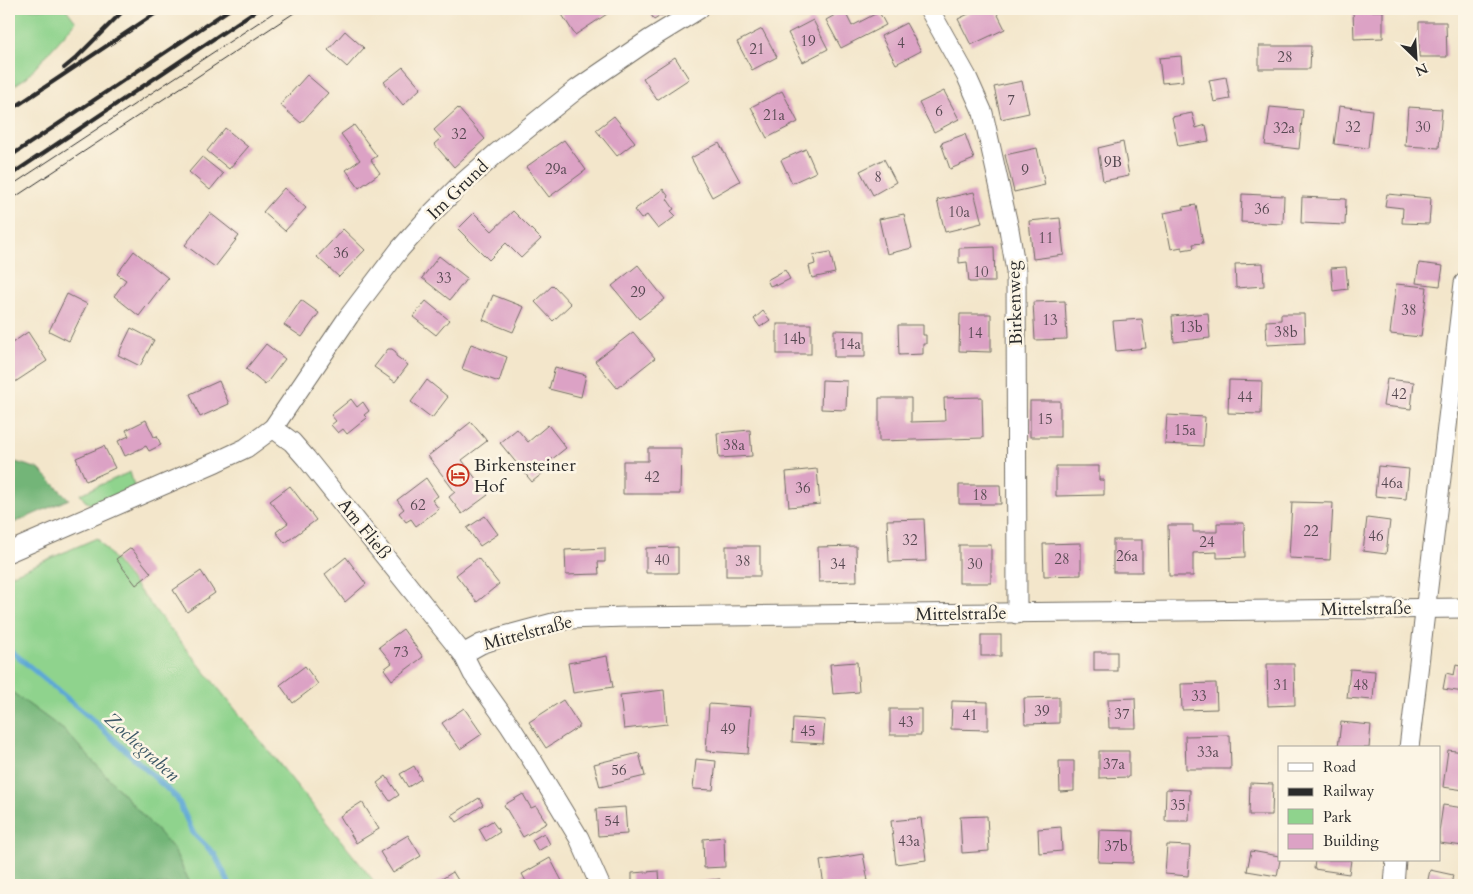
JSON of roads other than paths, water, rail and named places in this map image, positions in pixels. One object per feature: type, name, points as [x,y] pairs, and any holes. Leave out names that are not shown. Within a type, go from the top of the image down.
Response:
[{"type":"street","name":"Im Grund","points":[[273,428],[353,311],[400,249],[433,212],[498,152],[577,89],[650,39],[699,9]]},
{"type":"street","name":"Birkenweg","points":[[929,9],[966,77],[983,113],[1009,229],[1016,271],[1017,614]]},
{"type":"street","points":[[1409,746],[1464,283]]},
{"type":"street","points":[[9,552],[246,448],[273,428]]},
{"type":"street","name":"Am Fließ","points":[[273,428],[292,442],[306,458],[463,654],[473,674],[527,753],[574,830],[600,885]]},
{"type":"street","name":"Mittelstraße","points":[[463,654],[481,644],[568,619],[1464,608]]},
{"type":"street","points":[[1394,885],[1396,862]]},
{"type":"waterway","name":"Zochegraben","points":[[9,649],[94,721],[177,798],[193,833],[215,855],[230,885]]},
{"type":"tram line","points":[[9,187],[279,9]]},
{"type":"tram line","points":[[9,201],[300,9]]},
{"type":"railway","points":[[64,68],[125,9]]},
{"type":"railway","points":[[9,111],[162,9]]},
{"type":"railway","points":[[9,157],[230,9]]},
{"type":"railway","points":[[9,176],[258,9]]},
{"type":"place","name":"Birkensteiner Hof","points":[[458,475]]}]
